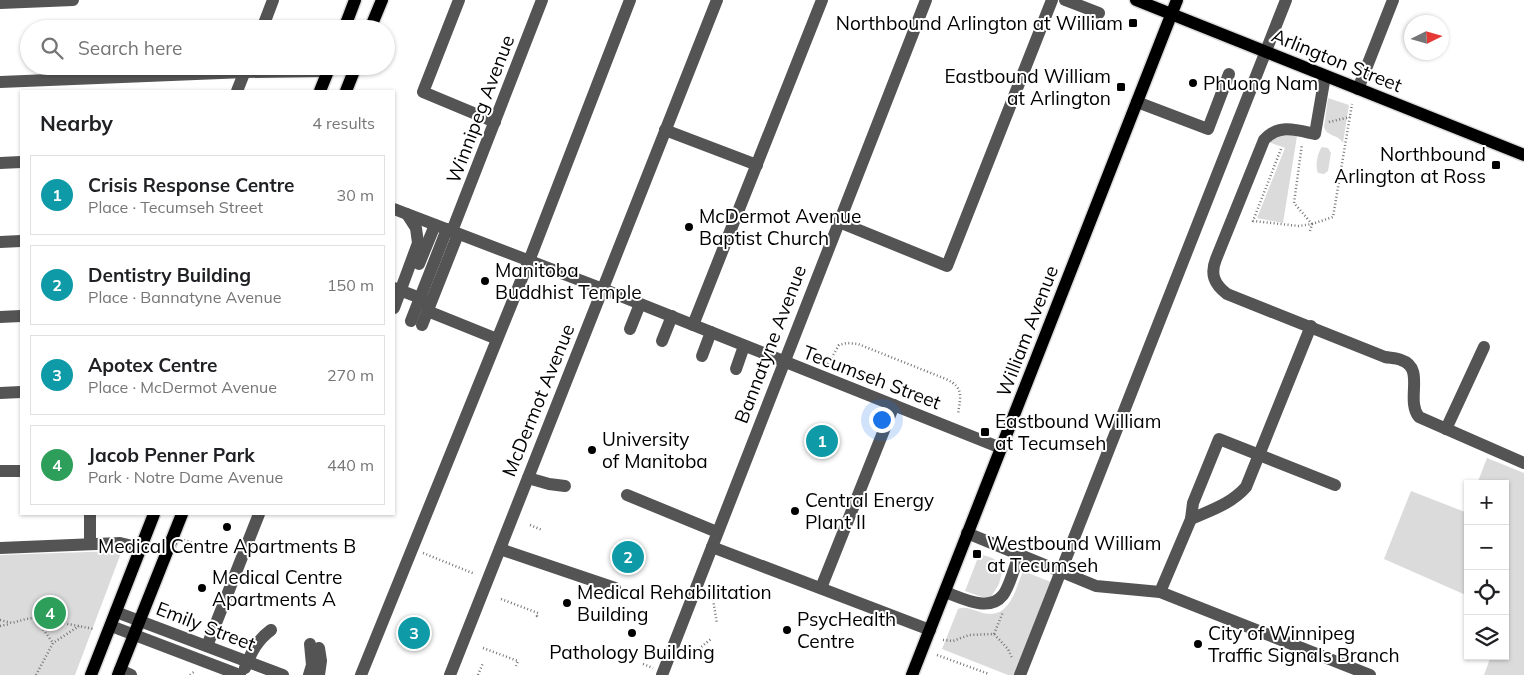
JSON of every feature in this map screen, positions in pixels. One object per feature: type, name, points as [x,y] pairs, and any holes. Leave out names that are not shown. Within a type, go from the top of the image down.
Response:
[{"type":"main road","points":[[347,20],[355,0]]},
{"type":"main road","points":[[374,20],[382,0]]},
{"type":"main road","name":"Arlington Street","points":[[1136,0],[1524,154]]},
{"type":"main road","name":"William Avenue","points":[[912,675],[1177,0]]},
{"type":"main road","points":[[320,90],[326,75]]},
{"type":"main road","points":[[346,90],[352,75]]},
{"type":"main road","points":[[91,675],[154,515]]},
{"type":"main road","points":[[123,673],[133,634],[182,515]]},
{"type":"street","points":[[0,3],[73,0]]},
{"type":"street","points":[[266,20],[274,0]]},
{"type":"street","points":[[459,0],[423,92],[495,122]]},
{"type":"street","name":"Winnipeg Avenue","points":[[452,231],[542,0]]},
{"type":"street","points":[[361,675],[529,261],[630,0]]},
{"type":"street","name":"McDermot Avenue","points":[[450,675],[717,0]]},
{"type":"street","points":[[694,325],[822,0]]},
{"type":"street","name":"Bannatyne Avenue","points":[[658,672],[712,547],[926,0]]},
{"type":"street","points":[[838,222],[947,266],[1052,0]]},
{"type":"street","points":[[1065,0],[1099,13]]},
{"type":"street","points":[[1020,673],[1286,0]]},
{"type":"street","points":[[1358,89],[1393,0]]},
{"type":"street","points":[[1137,102],[1208,129],[1229,74]]},
{"type":"street","points":[[0,82],[132,75]]},
{"type":"street","points":[[237,90],[244,75]]},
{"type":"street","points":[[1325,76],[1316,134],[1286,128],[1277,130],[1264,140],[1212,270],[1214,281],[1227,294],[1385,357],[1402,360],[1411,366],[1415,380],[1413,403],[1416,415],[1422,420],[1524,463]]},
{"type":"street","points":[[666,130],[757,165]]},
{"type":"street","points":[[0,163],[20,162]]},
{"type":"street","name":"Tecumseh Street","points":[[395,209],[603,288],[783,362],[1001,448]]},
{"type":"street","points":[[407,317],[406,292],[418,243],[416,228],[408,214]]},
{"type":"street","points":[[407,317],[406,292],[434,224]]},
{"type":"street","points":[[406,292],[452,231]]},
{"type":"street","points":[[429,309],[452,231]]},
{"type":"street","points":[[0,242],[20,241]]},
{"type":"street","points":[[406,292],[423,299],[430,312],[497,340]]},
{"type":"street","points":[[630,329],[640,304]]},
{"type":"street","points":[[407,317],[429,309]]},
{"type":"street","points":[[0,317],[20,316]]},
{"type":"street","points":[[662,341],[672,316]]},
{"type":"street","points":[[1191,519],[1225,504],[1238,496],[1246,487],[1311,326]]},
{"type":"street","points":[[702,356],[711,332]]},
{"type":"street","points":[[736,369],[744,346]]},
{"type":"street","points":[[1446,429],[1484,347]]},
{"type":"street","points":[[0,393],[20,392]]},
{"type":"street","points":[[821,588],[894,405]]},
{"type":"street","points":[[1160,592],[1191,519],[1193,503],[1219,439],[1335,485]]},
{"type":"street","points":[[0,471],[20,471]]},
{"type":"street","points":[[528,478],[565,486]]},
{"type":"street","points":[[628,495],[717,532]]},
{"type":"street","points":[[90,515],[90,543]]},
{"type":"street","points":[[207,646],[259,515]]},
{"type":"street","points":[[967,533],[1096,586],[1160,592],[1370,675]]},
{"type":"street","points":[[0,548],[90,543],[126,543],[142,548]]},
{"type":"street","points":[[712,547],[930,630]]},
{"type":"street","points":[[500,549],[615,588]]},
{"type":"street","points":[[945,592],[978,603],[988,604],[997,600],[1004,594],[1020,554]]},
{"type":"street","name":"Emily Street","points":[[116,612],[207,646],[256,668],[283,675]]},
{"type":"street","name":"Emily Street","points":[[111,626],[241,675]]},
{"type":"street","points":[[241,675],[256,668],[262,649],[275,632]]},
{"type":"street","points":[[309,675],[314,646],[321,662],[319,675]]},
{"type":"path","points":[[1281,149],[1253,221],[1300,226],[1333,217],[1352,104]]},
{"type":"path","points":[[1304,132],[1294,203],[1312,224]]},
{"type":"path","points":[[1310,231],[1312,224]]},
{"type":"path","points":[[828,364],[839,345],[847,343],[858,344],[956,384],[960,393],[958,415]]},
{"type":"path","points":[[530,525],[542,530]]},
{"type":"path","points":[[184,540],[196,544]]},
{"type":"path","points":[[412,549],[474,574]]},
{"type":"path","points":[[712,593],[717,624]]},
{"type":"path","points":[[501,599],[538,613],[537,616],[539,616]]},
{"type":"path","points":[[0,626],[34,617],[48,616],[94,629]]},
{"type":"path","points":[[34,617],[53,643]]},
{"type":"path","points":[[0,620],[12,623]]},
{"type":"path","points":[[36,675],[53,643],[79,626]]},
{"type":"path","points":[[943,640],[953,641],[969,634],[994,634],[1008,649],[1020,673]]},
{"type":"path","points":[[685,660],[711,639]]},
{"type":"path","points":[[482,648],[518,661],[516,666]]},
{"type":"path","points":[[937,654],[989,674]]},
{"type":"path","points":[[478,675],[483,663]]},
{"type":"path","points":[[643,664],[658,672]]},
{"type":"path","points":[[190,675],[196,670]]},
{"type":"shaded area","points":[[1328,98],[1349,105],[1343,143],[1325,130],[1324,127]]},
{"type":"shaded area","points":[[1280,133],[1297,136],[1283,223],[1257,218],[1285,148],[1269,142]]},
{"type":"shaded area","points":[[1322,147],[1328,148],[1331,153],[1328,171],[1324,174],[1318,173],[1317,167],[1318,156]]},
{"type":"shaded area","points":[[1487,458],[1524,473],[1524,675],[1484,675],[1490,660],[1509,660],[1509,480],[1479,480]]},
{"type":"shaded area","points":[[1411,491],[1464,512],[1464,594],[1384,559]]},
{"type":"shaded area","points":[[116,551],[121,553],[75,675],[0,675],[0,555]]},
{"type":"shaded area","points":[[979,555],[993,558],[1003,568],[999,584],[991,597],[982,597],[965,591]]},
{"type":"shaded area","points":[[1023,571],[1051,582],[1014,675],[1008,675],[942,649],[958,609],[967,608],[988,614],[1003,610],[1013,597]]},
{"type":"place","name":"Northbound Arlington at William","points":[[1133,23]]},
{"type":"place","name":"Phuong Nam","points":[[1193,83]]},
{"type":"place","name":"Eastbound William at Arlington","points":[[1121,87]]},
{"type":"place","name":"Northbound Arlington at Ross","points":[[1496,165]]},
{"type":"place","name":"McDermot Avenue Baptist Church","points":[[689,227]]},
{"type":"place","name":"Manitoba Buddhist Temple","points":[[485,281]]},
{"type":"place","name":"Eastbound William at Tecumseh","points":[[985,432]]},
{"type":"place","name":"Crisis Response Centre","points":[[822,441]]},
{"type":"place","name":"University of Manitoba","points":[[592,450]]},
{"type":"place","name":"Central Energy Plant II","points":[[795,511]]},
{"type":"place","name":"Medical Centre Apartments B","points":[[227,527]]},
{"type":"place","name":"Westbound William at Tecumseh","points":[[977,554]]},
{"type":"place","name":"Dentistry Building","points":[[628,557]]},
{"type":"place","name":"Medical Centre Apartments A","points":[[202,588]]},
{"type":"place","name":"Medical Rehabilitation Building","points":[[567,603]]},
{"type":"place","name":"Jacob Penner Park","points":[[50,613]]},
{"type":"place","name":"PsycHealth Centre","points":[[787,630]]},
{"type":"place","name":"Apotex Centre","points":[[414,633]]},
{"type":"place","name":"Pathology Building","points":[[632,633]]},
{"type":"place","name":"City of Winnipeg Traffic Signals Branch","points":[[1198,644]]}]
